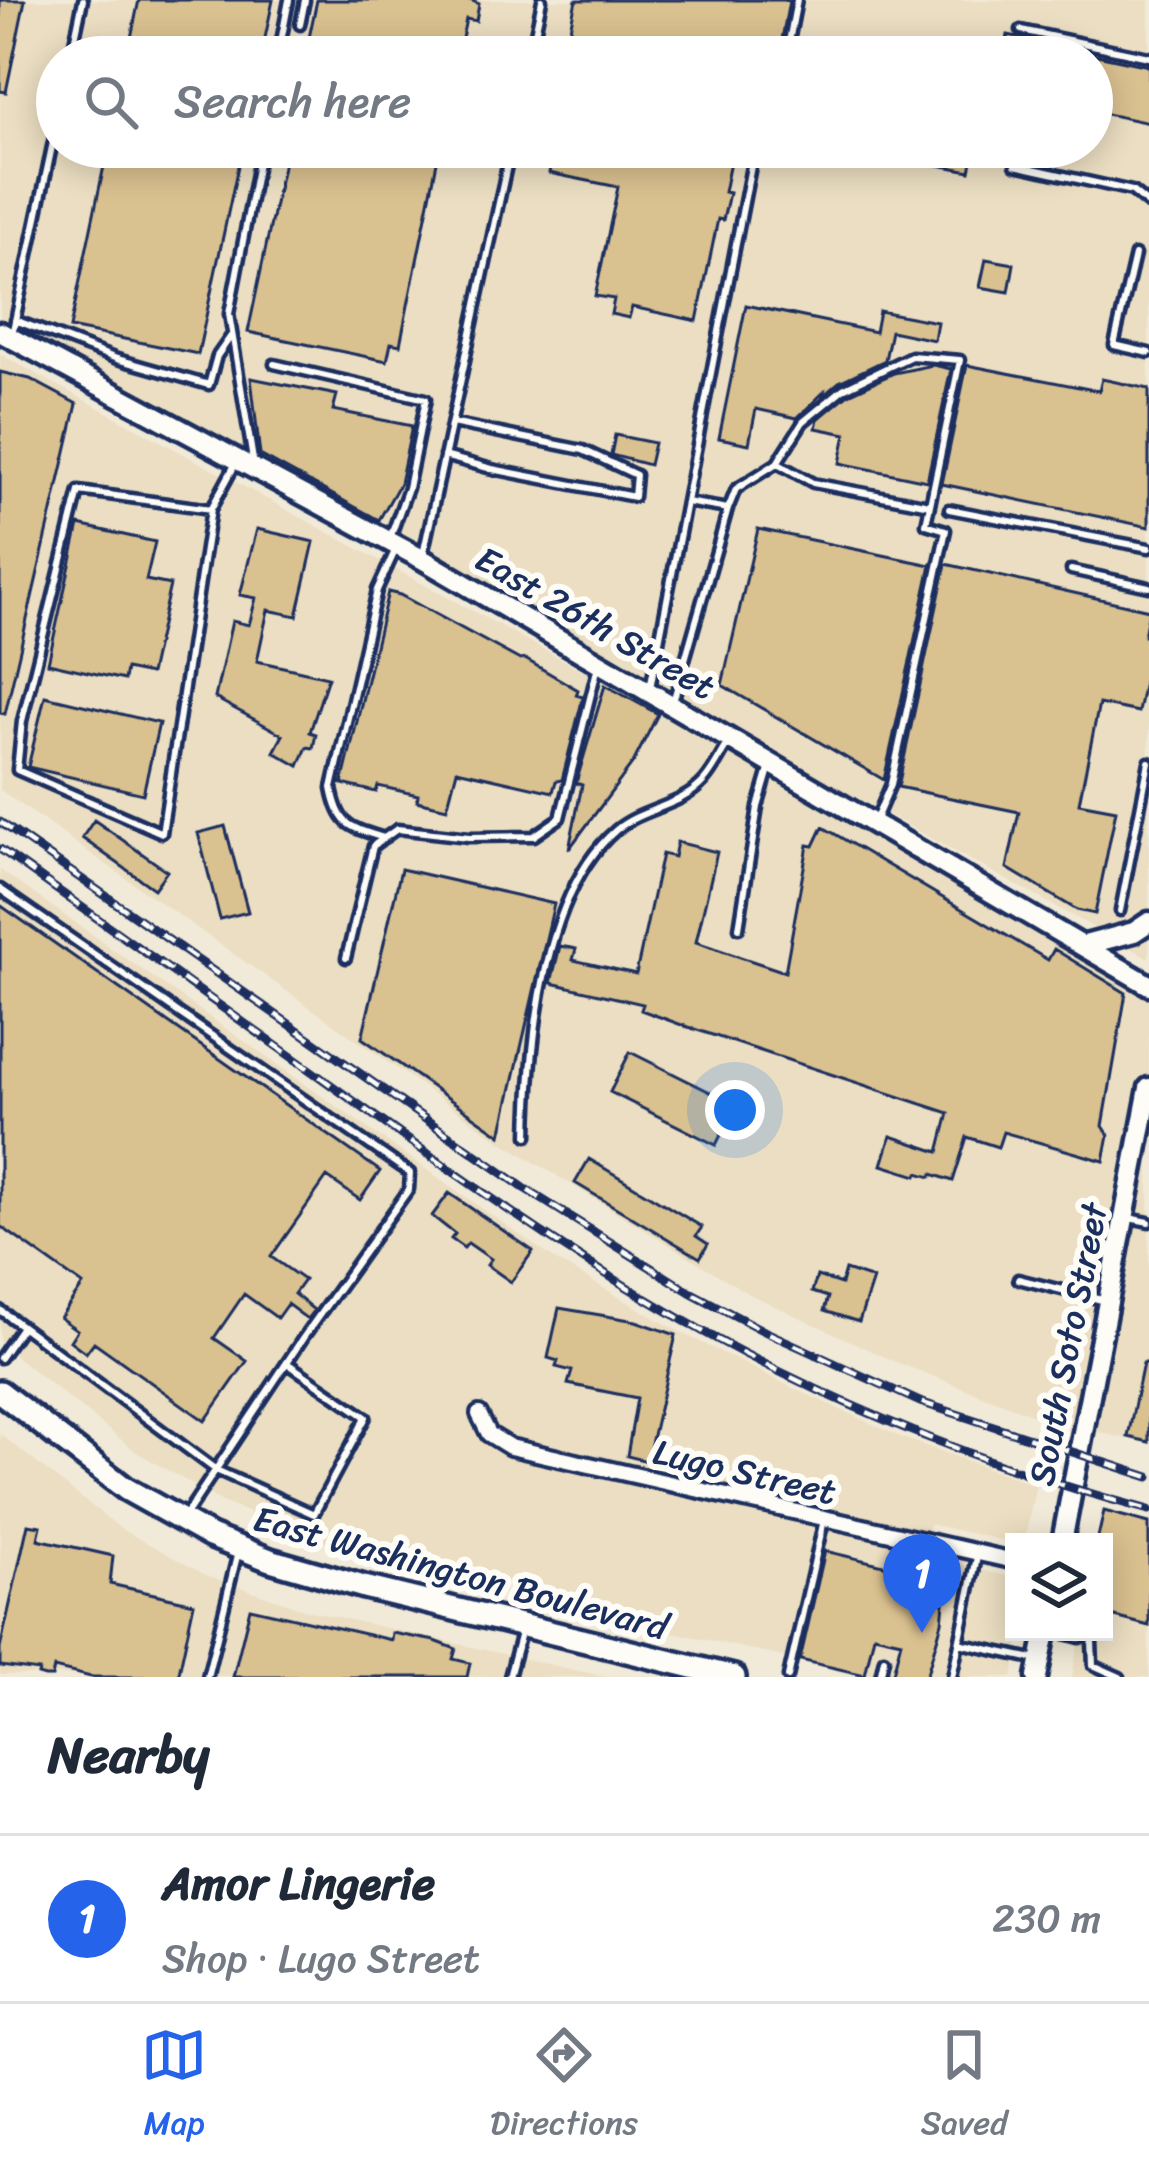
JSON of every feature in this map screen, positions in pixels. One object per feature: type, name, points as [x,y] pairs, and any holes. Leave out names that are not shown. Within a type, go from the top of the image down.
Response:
[{"type":"main road","name":"East Washington Boulevard","points":[[0,1392],[126,1490],[239,1548],[301,1571],[734,1677]]},
{"type":"street","name":"East 26th Street","points":[[9,330],[422,559],[1149,985]]},
{"type":"street","points":[[1084,945],[1137,932],[1149,922]]},
{"type":"street","name":"South Soto Street","points":[[1064,1533],[1149,1088]]},
{"type":"street","name":"Lugo Street","points":[[479,1414],[489,1434],[510,1448],[1005,1559]]},
{"type":"lane","points":[[75,36],[83,0]]},
{"type":"lane","points":[[282,36],[289,0]]},
{"type":"lane","points":[[300,25],[305,0]]},
{"type":"lane","points":[[534,36],[542,0]]},
{"type":"lane","points":[[790,36],[797,0]]},
{"type":"lane","points":[[1021,30],[1049,36]]},
{"type":"lane","points":[[1113,49],[1149,57]]},
{"type":"lane","points":[[47,168],[9,330],[209,385],[217,356],[231,336]]},
{"type":"lane","points":[[211,508],[79,491],[22,721],[17,770],[162,833],[211,508],[246,464],[230,314],[257,168]]},
{"type":"lane","points":[[422,559],[507,168]]},
{"type":"lane","points":[[650,692],[751,168]]},
{"type":"lane","points":[[1024,168],[1132,191],[1149,205]]},
{"type":"lane","points":[[1135,255],[1114,345],[1149,353]]},
{"type":"lane","points":[[672,705],[736,489],[777,464],[803,422],[842,389],[911,356],[961,361],[926,524],[946,530],[891,784],[874,823]]},
{"type":"lane","points":[[274,364],[426,399],[332,788],[337,813],[351,828],[384,838]]},
{"type":"lane","points":[[444,456],[634,497],[636,475],[584,450],[452,423]]},
{"type":"lane","points":[[777,464],[813,483],[930,506]]},
{"type":"lane","points":[[686,502],[728,509]]},
{"type":"lane","points":[[949,509],[1149,548]]},
{"type":"lane","points":[[1071,570],[1149,587]]},
{"type":"lane","points":[[346,958],[373,846],[384,838],[398,829],[469,837],[534,836],[560,818],[599,662]]},
{"type":"lane","points":[[528,1136],[530,1060],[566,899],[586,861],[612,833],[636,814],[684,797],[705,781],[731,739]]},
{"type":"lane","points":[[1120,911],[1149,762]]},
{"type":"lane","points":[[739,928],[758,806],[771,763]]},
{"type":"lane","points":[[0,890],[410,1173],[410,1189],[181,1522]]},
{"type":"lane","points":[[1125,1217],[1149,1222]]},
{"type":"lane","points":[[1018,1279],[1109,1302]]},
{"type":"lane","points":[[0,1310],[216,1470],[314,1514],[366,1417],[286,1363]]},
{"type":"lane","points":[[0,1358],[21,1328]]},
{"type":"lane","points":[[788,1677],[824,1520]]},
{"type":"lane","points":[[207,1677],[239,1548]]},
{"type":"lane","points":[[952,1677],[977,1553]]},
{"type":"lane","points":[[509,1677],[524,1626]]},
{"type":"lane","points":[[1092,1641],[1093,1665],[1120,1677]]},
{"type":"lane","points":[[959,1643],[1038,1669]]},
{"type":"lane","points":[[880,1677],[884,1659]]},
{"type":"shaded area","points":[[0,0],[1149,0],[1149,958],[0,327]]},
{"type":"shaded area","points":[[0,354],[668,717],[1149,998],[1149,1444],[1049,1421],[896,1362],[749,1294],[499,1140],[0,790]]},
{"type":"shaded area","points":[[0,870],[560,1263],[680,1332],[791,1387],[903,1438],[1036,1485],[1026,1533],[1005,1533],[1005,1541],[929,1524],[921,1555],[1005,1576],[1005,1641],[1019,1641],[1013,1677],[872,1677],[535,1601],[536,1591],[334,1546],[224,1503],[138,1453],[0,1344]]},
{"type":"shaded area","points":[[0,1434],[121,1529],[206,1575],[306,1610],[606,1677],[0,1675]]},
{"type":"shaded area","points":[[1104,1511],[1149,1523],[1149,1677],[1072,1677],[1078,1641],[1113,1641],[1113,1533],[1099,1533]]},
{"type":"building","points":[[0,0],[25,0],[6,92],[0,91]]},
{"type":"building","points":[[139,0],[273,0],[265,36],[131,36]]},
{"type":"building","points":[[317,0],[470,0],[479,4],[476,21],[466,19],[462,36],[309,36]]},
{"type":"building","points":[[576,0],[789,1],[783,36],[568,36]]},
{"type":"building","points":[[1113,58],[1149,66],[1149,123],[1113,115]]},
{"type":"building","points":[[104,168],[238,168],[198,354],[70,328]]},
{"type":"building","points":[[283,168],[436,168],[400,345],[391,343],[387,361],[248,332]]},
{"type":"building","points":[[550,168],[729,168],[724,192],[729,193],[723,220],[718,219],[697,321],[632,307],[629,318],[611,314],[614,299],[595,296],[618,187],[549,173]]},
{"type":"building","points":[[986,259],[1014,264],[1009,292],[980,287]]},
{"type":"building","points":[[746,305],[875,332],[879,311],[937,322],[934,340],[891,331],[885,360],[839,382],[797,418],[756,409],[749,444],[719,438]]},
{"type":"building","points":[[933,365],[951,369],[927,481],[840,463],[846,434],[816,428],[818,419],[847,395],[894,373]]},
{"type":"building","points":[[967,365],[1099,391],[1102,379],[1149,389],[1149,527],[942,484]]},
{"type":"building","points":[[0,372],[30,379],[77,404],[5,714],[0,713]]},
{"type":"building","points":[[251,378],[337,395],[333,410],[412,426],[400,483],[379,520],[260,455]]},
{"type":"building","points":[[615,435],[654,443],[649,465],[611,455]]},
{"type":"building","points":[[79,525],[155,542],[146,580],[170,585],[150,674],[126,669],[124,680],[48,663]]},
{"type":"building","points":[[257,529],[314,542],[297,616],[268,610],[257,661],[328,677],[310,732],[316,734],[313,748],[307,747],[299,766],[274,752],[283,735],[215,698],[232,621],[249,625],[256,598],[240,595]]},
{"type":"building","points":[[758,529],[931,565],[884,780],[722,685]]},
{"type":"building","points":[[946,564],[1149,610],[1144,636],[1149,637],[1149,657],[1138,712],[1099,704],[1079,803],[1116,810],[1095,914],[1077,910],[1007,868],[1019,812],[898,787]]},
{"type":"building","points":[[388,592],[578,690],[576,695],[583,697],[562,780],[556,781],[553,792],[457,770],[447,808],[417,801],[418,795],[342,784]]},
{"type":"building","points":[[605,685],[658,714],[633,763],[569,849],[582,785],[576,783]]},
{"type":"building","points":[[45,696],[159,723],[143,794],[28,767]]},
{"type":"building","points":[[94,820],[167,871],[154,889],[82,838]]},
{"type":"building","points":[[225,826],[248,912],[220,919],[198,833]]},
{"type":"building","points":[[823,827],[1048,960],[1054,949],[1126,993],[1103,1126],[1109,1135],[1104,1161],[1003,1132],[998,1147],[967,1137],[953,1181],[882,1165],[891,1136],[939,1152],[949,1113],[679,1024],[641,1010],[643,1004],[551,983],[560,946],[576,949],[573,960],[636,974],[662,854],[674,857],[677,842],[717,852],[696,942],[785,972],[808,845],[814,846]]},
{"type":"building","points":[[401,869],[554,904],[501,1135],[362,1038]]},
{"type":"building","points":[[0,905],[380,1171],[360,1200],[327,1177],[271,1257],[304,1280],[294,1294],[314,1310],[307,1319],[287,1304],[277,1318],[244,1294],[214,1338],[247,1361],[205,1421],[94,1342],[86,1353],[70,1341],[77,1330],[60,1318],[83,1285],[0,1226]]},
{"type":"building","points":[[630,1052],[736,1105],[716,1145],[610,1092]]},
{"type":"building","points":[[589,1159],[702,1227],[696,1236],[708,1244],[700,1258],[575,1183]]},
{"type":"building","points":[[449,1193],[533,1251],[511,1282],[487,1265],[491,1259],[468,1243],[464,1248],[451,1239],[455,1234],[432,1216]]},
{"type":"building","points":[[845,1270],[873,1279],[859,1322],[824,1311],[828,1297],[812,1292],[817,1276],[841,1284]]},
{"type":"building","points":[[559,1308],[636,1321],[676,1335],[647,1461],[627,1456],[637,1398],[568,1384],[572,1371],[556,1367],[558,1361],[548,1358]]},
{"type":"building","points":[[1143,1363],[1149,1363],[1149,1442],[1128,1437]]},
{"type":"building","points":[[1104,1511],[1149,1523],[1149,1626],[1113,1616],[1113,1533],[1099,1533]]},
{"type":"building","points":[[28,1524],[41,1526],[38,1539],[113,1556],[110,1584],[194,1603],[178,1677],[91,1677],[54,1668],[52,1677],[45,1677],[39,1671],[0,1666]]},
{"type":"building","points":[[825,1551],[905,1570],[902,1583],[945,1593],[926,1677],[892,1677],[901,1641],[874,1635],[865,1675],[800,1660]]},
{"type":"building","points":[[250,1608],[391,1640],[392,1633],[435,1641],[456,1649],[453,1659],[470,1663],[467,1677],[233,1677]]},
{"type":"railway","points":[[0,822],[524,1188],[690,1292],[920,1402],[1149,1477]]},
{"type":"railway","points":[[0,849],[501,1205],[693,1326],[891,1422],[993,1462],[1149,1510]]},
{"type":"place","name":"Amor Lingerie","points":[[922,1633]]}]
